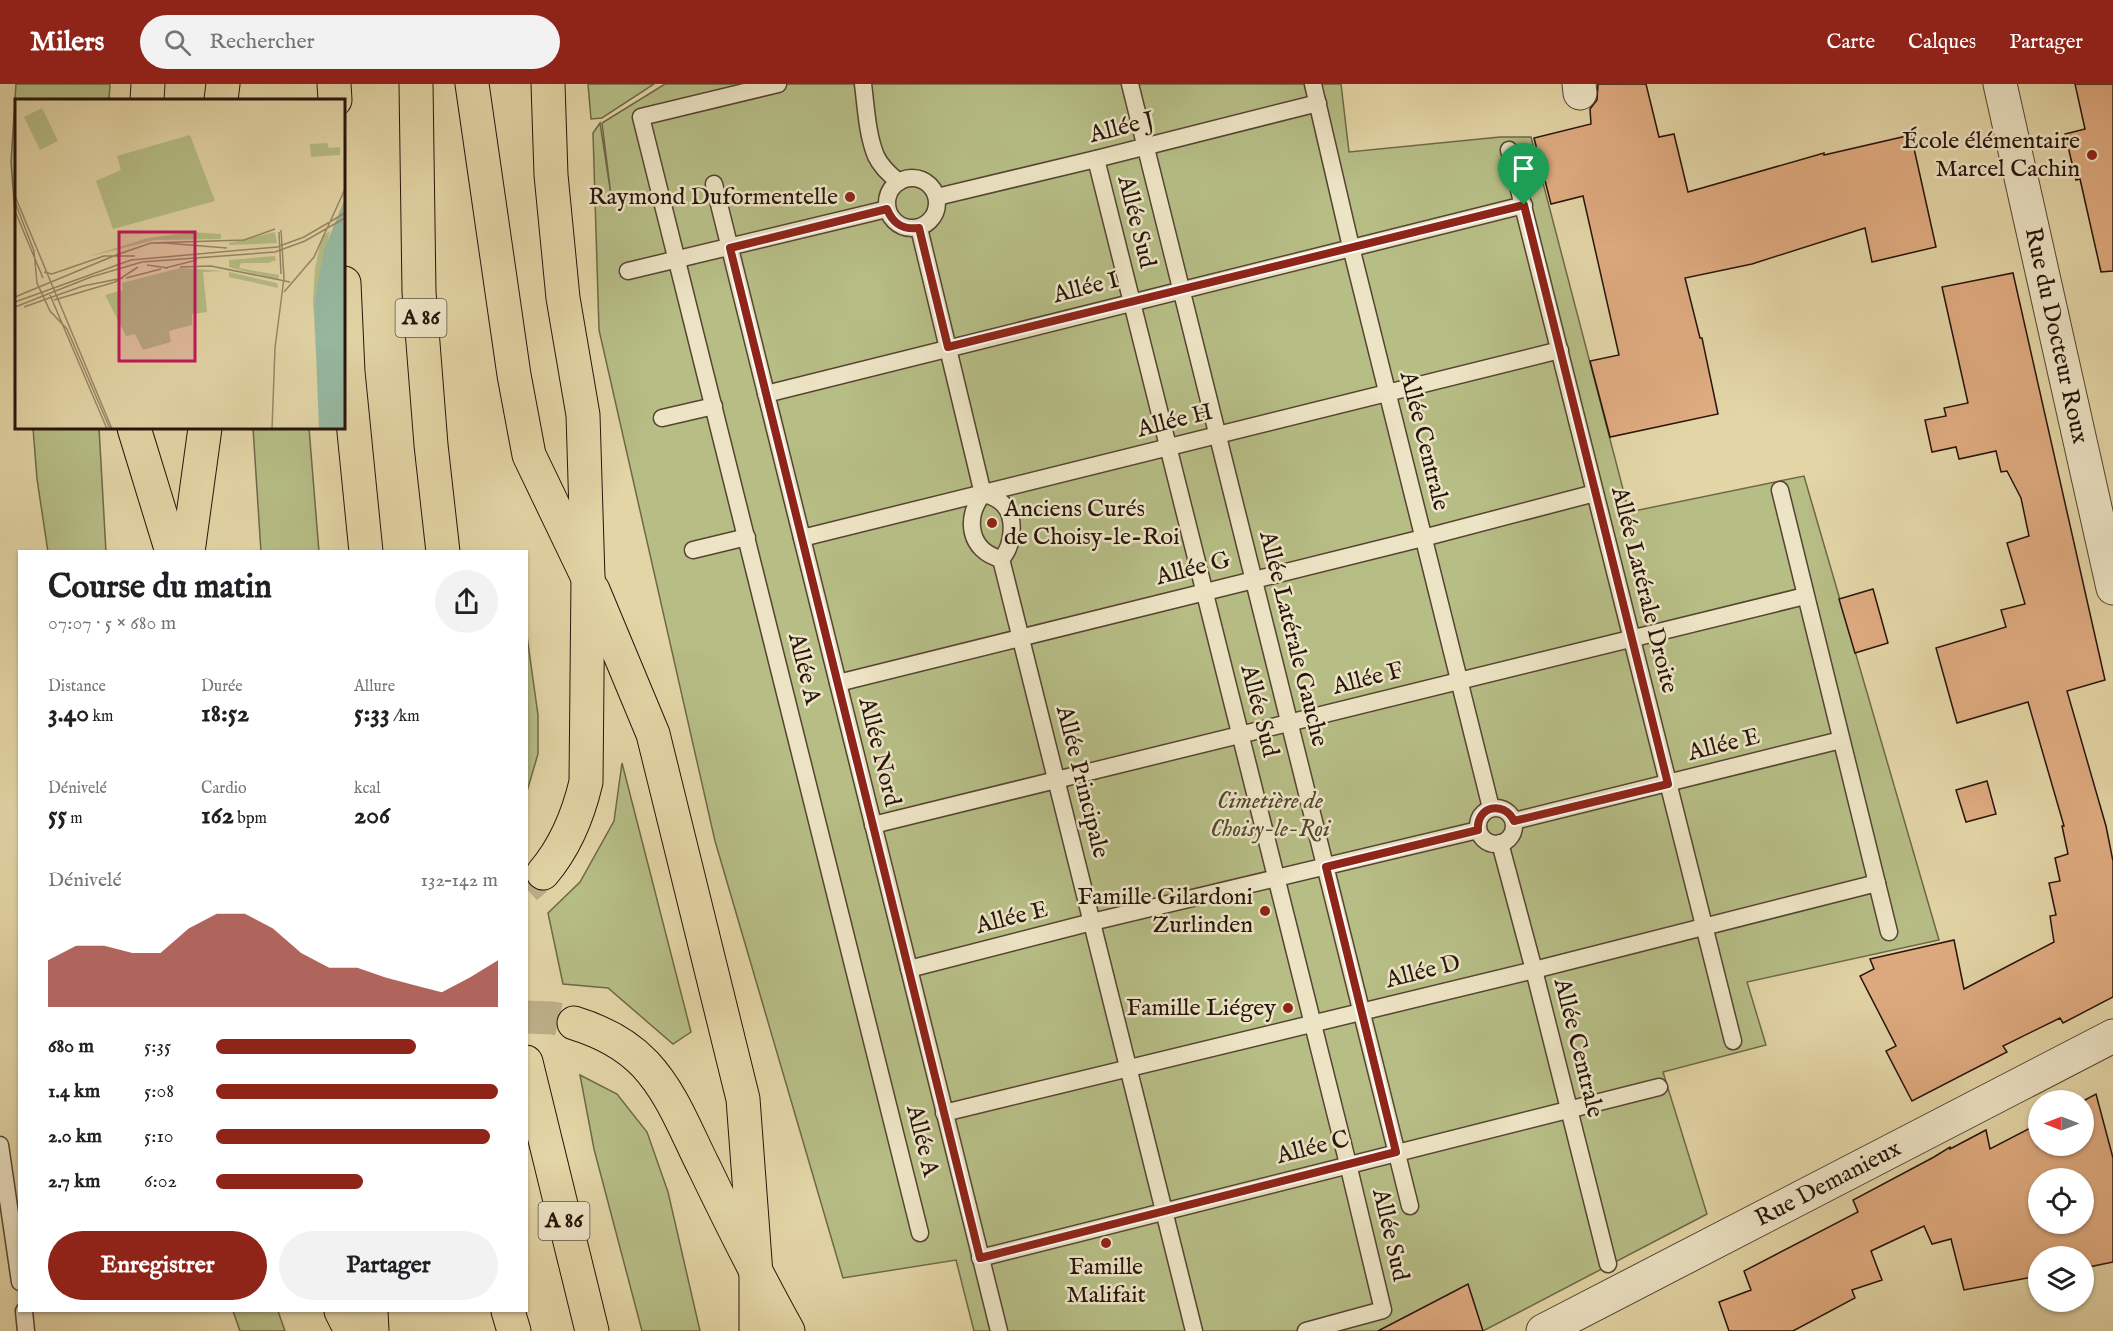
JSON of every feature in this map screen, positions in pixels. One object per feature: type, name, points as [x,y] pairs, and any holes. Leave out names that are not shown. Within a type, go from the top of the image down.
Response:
[{"type":"main road","points":[[147,99],[148,84]]},
{"type":"main road","points":[[221,99],[223,84]]},
{"type":"main road","points":[[334,84],[335,99]]},
{"type":"main road","name":"A 86","points":[[416,84],[419,292],[431,445],[443,550]]},
{"type":"main road","points":[[472,84],[514,375],[529,455],[588,578],[653,734],[743,1099],[756,1274],[756,1331]]},
{"type":"main road","points":[[543,873],[556,858],[568,837],[580,808],[586,782],[588,578],[583,415],[563,298],[551,175],[548,84]]},
{"type":"main road","points":[[345,306],[348,372],[366,550]]},
{"type":"main road","points":[[134,429],[171,550]]},
{"type":"main road","points":[[188,550],[205,429]]},
{"type":"main road","points":[[574,1023],[596,1030],[621,1044],[644,1063],[661,1084],[678,1111],[756,1274],[788,1331]]},
{"type":"main road","name":"A 86","points":[[528,1071],[592,1331]]},
{"type":"main road","points":[[342,1312],[351,1331]]},
{"type":"main road","points":[[371,1312],[372,1331]]},
{"type":"main road","points":[[508,1312],[514,1331]]},
{"type":"street","name":"Rue du Docteur Roux","points":[[2000,84],[2113,588]]},
{"type":"street","name":"Rue Demanieux","points":[[1543,1331],[2113,1036]]},
{"type":"lane","name":"Allée A","points":[[778,84],[641,117],[920,1233]]},
{"type":"lane","points":[[863,84],[876,157],[898,182]]},
{"type":"lane","name":"Allée Latérale Gauche","points":[[1130,84],[1410,1206]]},
{"type":"lane","name":"Allée Centrale","points":[[1313,84],[1351,247],[1491,808]]},
{"type":"lane","name":"Allée J","points":[[937,197],[1318,103]]},
{"type":"lane","name":"Allée Latérale Droite","points":[[1509,150],[1733,1041]]},
{"type":"lane","name":"Allée Sud","points":[[1095,159],[1383,1310],[1306,1331]]},
{"type":"lane","points":[[906,178],[921,180],[934,190],[938,205],[932,219],[919,228],[903,227],[896,223],[887,209],[888,194],[898,182],[906,178]]},
{"type":"lane","name":"Allée Nord","points":[[714,184],[999,1331]]},
{"type":"lane","name":"Allée I","points":[[766,394],[1524,205]]},
{"type":"lane","points":[[628,272],[887,209]]},
{"type":"lane","points":[[919,228],[983,494],[972,511],[973,533],[978,546],[1001,559],[1010,547],[1008,510],[994,497],[983,494]]},
{"type":"lane","name":"Allée H","points":[[802,538],[1560,350]]},
{"type":"lane","points":[[662,418],[714,406]]},
{"type":"lane","points":[[1780,490],[1889,932]]},
{"type":"lane","name":"Allée G","points":[[838,683],[1424,538],[1595,493]]},
{"type":"lane","points":[[693,550],[747,537]]},
{"type":"lane","name":"Allée Principale","points":[[1001,559],[1194,1331]]},
{"type":"lane","name":"Allée F","points":[[873,825],[1805,596]]},
{"type":"lane","name":"Allée E","points":[[1514,821],[1841,740]]},
{"type":"lane","points":[[1497,807],[1508,811],[1514,821],[1513,833],[1505,842],[1494,844],[1484,840],[1478,830],[1479,819],[1486,810],[1491,808],[1497,807]]},
{"type":"lane","name":"Allée E","points":[[909,969],[1092,922],[1478,830]]},
{"type":"lane","name":"Allée Centrale","points":[[1500,843],[1608,1264]]},
{"type":"lane","name":"Allée D","points":[[944,1113],[1534,970],[1878,883]]},
{"type":"lane","name":"Allée C","points":[[980,1258],[1659,1087]]},
{"type":"lane","points":[[0,1145],[18,1268]]},
{"type":"lane","points":[[24,1312],[26,1331]]},
{"type":"green space","points":[[16,84],[110,84],[109,99],[15,99]]},
{"type":"green space","points":[[588,84],[654,84],[602,118],[591,119]]},
{"type":"green space","name":"Cimetière de Choisy-le-Roi","points":[[665,84],[1341,84],[1349,152],[1500,137],[1531,137],[1629,512],[1804,476],[1939,940],[1747,982],[1766,1045],[1663,1072],[1707,1214],[1483,1331],[974,1331],[956,1260],[843,1278],[715,841],[599,330],[593,133],[600,123],[611,195],[602,123]]},
{"type":"green space","points":[[15,100],[15,213],[11,162]]},
{"type":"green space","points":[[33,429],[99,429],[106,550],[48,550],[37,479]]},
{"type":"green space","points":[[253,429],[309,429],[319,550],[261,550]]},
{"type":"green space","points":[[528,643],[538,715],[538,754],[528,788]]},
{"type":"green space","points":[[622,763],[691,1032],[673,1044],[608,988],[563,984],[548,913],[580,882],[614,821]]},
{"type":"green space","points":[[580,1075],[617,1094],[647,1132],[668,1192],[700,1331],[642,1331],[594,1149]]},
{"type":"green space","points":[[233,1312],[278,1312],[285,1331],[240,1331]]},
{"type":"building","points":[[1598,84],[1646,84],[1659,137],[1674,134],[1688,192],[1824,153],[1824,155],[1911,135],[1936,247],[1872,262],[1865,228],[1752,264],[1685,278],[1700,338],[1702,338],[1718,414],[1610,437],[1590,361],[1619,355],[1583,196],[1551,204],[1534,138],[1591,124],[1590,109],[1597,100]]},
{"type":"building","name":"École élémentaire Marcel Cachin","points":[[2075,84],[2113,84],[2113,271],[2101,272],[2080,179],[2076,180],[2065,134],[2085,129]]},
{"type":"building","points":[[2013,273],[2105,680],[2067,691],[2106,826],[2113,861],[2113,997],[2063,1023],[2060,1018],[2003,1046],[2007,1052],[1912,1101],[1886,1051],[1896,1046],[1860,976],[1874,969],[1870,959],[1954,940],[1964,989],[2054,942],[2050,916],[2056,915],[2049,883],[2060,881],[2055,858],[2068,854],[2062,826],[2064,826],[2028,702],[1957,723],[1936,648],[2006,627],[2001,610],[2025,604],[2007,543],[2029,536],[2021,498],[2007,471],[2001,472],[1996,451],[1959,459],[1956,447],[1932,452],[1925,420],[1946,416],[1944,408],[1968,403],[1942,287]]},
{"type":"building","points":[[1873,589],[1888,643],[1855,653],[1839,599]]},
{"type":"building","points":[[1987,781],[1996,814],[1966,822],[1956,790]]},
{"type":"building","points":[[2096,1094],[2113,1158],[2113,1262],[2094,1266],[2094,1246],[2028,1246],[2028,1278],[1964,1290],[1951,1239],[1932,1244],[1924,1226],[1871,1251],[1882,1280],[1852,1290],[1855,1298],[1793,1331],[1729,1331],[1719,1302],[1751,1290],[1744,1271],[1858,1212],[1853,1200],[1950,1147],[1950,1149],[1986,1130],[1990,1149],[2028,1129],[2028,1156],[2094,1156],[2094,1095]]},
{"type":"building","points":[[1468,1284],[1483,1331],[1378,1331],[1453,1292]]},
{"type":"tunnel","points":[[528,886],[543,873]]},
{"type":"tunnel","points":[[528,1017],[553,1018],[574,1023]]},
{"type":"place","name":"École élémentaire Marcel Cachin","points":[[2092,155]]},
{"type":"place","name":"Raymond Duformentelle","points":[[850,197]]},
{"type":"place","name":"Anciens Curés de Choisy-le-Roi","points":[[992,523]]},
{"type":"place","name":"Famille Gilardoni Zurlinden","points":[[1265,911]]},
{"type":"place","name":"Famille Liégey","points":[[1288,1008]]},
{"type":"place","name":"Famille Malifait","points":[[1106,1243]]},
{"type":"route","points":[[1524,205],[1668,784],[1514,821],[1508,811],[1497,807],[1491,808],[1486,810],[1479,819],[1478,830],[1326,867],[1396,1152],[980,1258],[730,248],[887,209],[890,217],[896,223],[910,229],[919,228],[948,347],[1524,205]]}]
